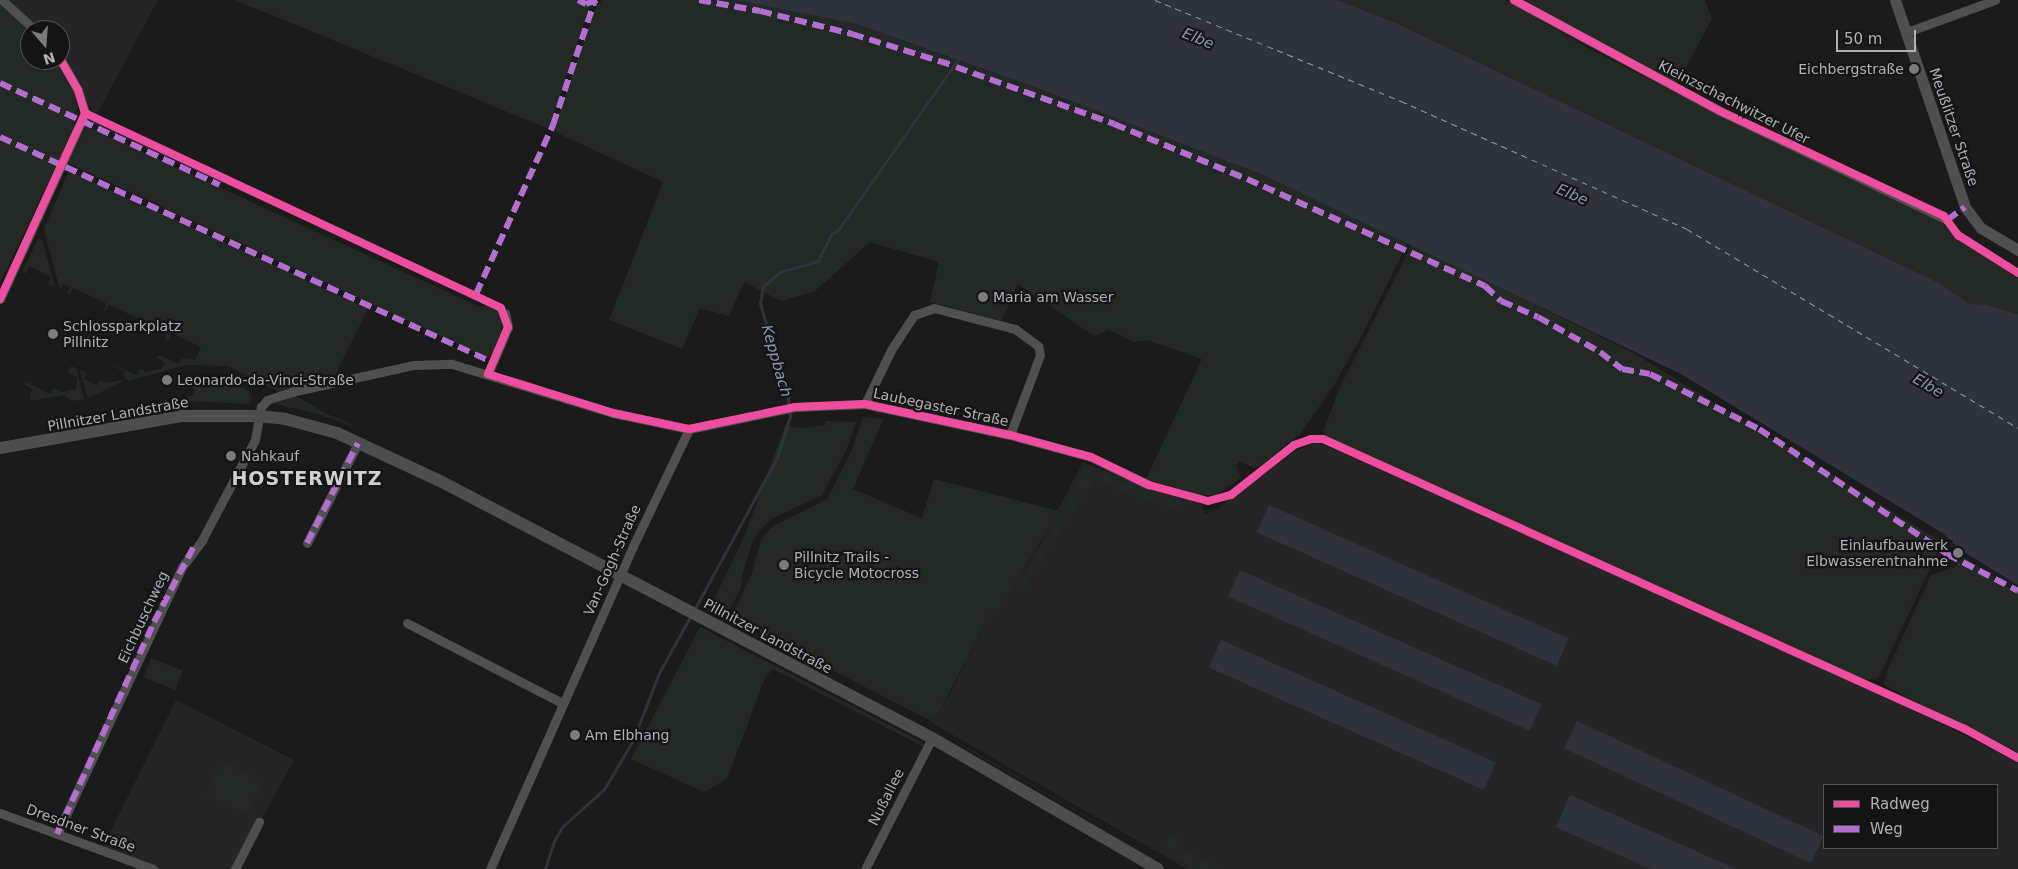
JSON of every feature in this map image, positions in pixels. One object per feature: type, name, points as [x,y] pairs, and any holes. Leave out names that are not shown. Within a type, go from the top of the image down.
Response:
[{"type":"main road","name":"Pillnitzer Landstraße","points":[[0,448],[181,416],[258,416],[303,423],[358,443],[442,482],[932,738],[1158,869]]},
{"type":"street","points":[[2,0],[24,20]]},
{"type":"street","name":"Kleinzschachwitzer Ufer","points":[[1514,0],[1720,111],[1947,220]]},
{"type":"street","name":"Meußlitzer Straße","points":[[1895,0],[1965,208],[1981,228],[2018,250]]},
{"type":"street","points":[[1906,32],[1995,0]]},
{"type":"street","points":[[0,299],[85,113],[78,90],[66,70]]},
{"type":"street","points":[[865,404],[891,350],[914,314],[934,308],[1015,329],[1038,346],[1040,355],[1010,435]]},
{"type":"street","points":[[488,374],[508,327],[505,313]]},
{"type":"street","name":"Laubegaster Straße","points":[[258,416],[267,400],[320,384],[405,367],[452,364],[613,412],[688,429],[795,407],[865,404],[1010,435],[1091,457],[1149,485]]},
{"type":"street","name":"Eichbuschweg","points":[[57,834],[182,567],[202,540],[255,440],[258,416]]},
{"type":"street","name":"Van-Gogh-Straße","points":[[490,869],[620,575],[688,429]]},
{"type":"street","points":[[307,542],[358,443]]},
{"type":"street","points":[[407,623],[562,704]]},
{"type":"street","name":"Nußallee","points":[[865,869],[932,738]]},
{"type":"street","name":"Dresdner Straße","points":[[0,813],[153,869]]},
{"type":"street","points":[[235,869],[260,822]]},
{"type":"shaded area","points":[[8,0],[158,0],[97,114],[92,111],[69,70],[70,20],[29,20]]},
{"type":"shaded area","points":[[235,0],[591,0],[549,129]]},
{"type":"shaded area","points":[[602,0],[736,0],[857,24],[1035,87],[1266,176],[1408,242],[1359,341],[1333,387],[1300,434],[1260,466],[1254,468],[1239,461],[1236,466],[1241,478],[1216,495],[1200,495],[1146,479],[1202,359],[1147,340],[1134,342],[1109,330],[1094,336],[1018,284],[1001,321],[930,302],[939,262],[870,242],[814,292],[781,301],[744,282],[729,316],[700,308],[682,349],[609,320],[663,182],[553,131],[595,10]]},
{"type":"shaded area","points":[[1337,0],[1505,0],[1592,50],[1721,116],[1943,219],[1958,240],[2018,277],[2018,314],[1987,305],[1968,303],[1939,283],[1398,24]]},
{"type":"shaded area","points":[[1524,0],[1705,0],[1712,19],[1676,86]]},
{"type":"shaded area","points":[[0,5],[20,21],[20,70],[62,70],[74,91],[78,107],[72,133],[0,283]]},
{"type":"shaded area","points":[[89,118],[481,299],[479,301],[88,121]]},
{"type":"shaded area","points":[[86,126],[480,307],[488,305],[499,310],[503,327],[494,353],[488,358],[68,163]]},
{"type":"shaded area","points":[[69,171],[368,309],[334,377],[278,392],[228,366],[186,365],[128,381],[123,375],[125,372],[104,362],[137,375],[140,369],[147,372],[162,368],[165,362],[157,358],[159,355],[178,364],[183,358],[195,360],[201,347],[172,333],[168,341],[165,339],[168,331],[144,320],[140,327],[138,326],[140,319],[109,305],[106,311],[104,310],[106,303],[73,288],[70,295],[67,294],[70,287],[63,284],[60,290],[44,229]]},
{"type":"shaded area","points":[[38,239],[42,240],[55,287],[48,284],[51,277],[29,266],[25,274],[22,272]]},
{"type":"shaded area","points":[[1412,244],[1635,354],[1952,548],[1941,545],[1879,677],[1875,680],[1859,678],[1327,438],[1324,430],[1338,391]]},
{"type":"shaded area","points":[[71,366],[76,368],[84,399],[73,401],[64,395],[30,401],[32,389],[25,385],[26,382],[50,394],[54,388],[62,392],[76,389],[77,377],[68,373]]},
{"type":"shaded area","points":[[80,370],[86,373],[84,379],[96,385],[100,380],[106,383],[121,380],[122,382],[88,398]]},
{"type":"shaded area","points":[[193,384],[242,387],[250,392],[252,400],[249,404],[187,401],[187,396],[195,395]]},
{"type":"shaded area","points":[[294,395],[325,413],[364,430],[319,414],[275,404]]},
{"type":"shaded area","points":[[863,417],[883,419],[853,489],[922,518],[934,479],[1059,511],[999,610],[990,615],[938,714],[929,720],[731,618],[752,573],[761,540],[773,526],[827,499],[851,452]]},
{"type":"shaded area","points":[[825,421],[856,422],[847,449],[822,495],[771,519],[760,530],[753,540],[742,575],[741,588],[726,616],[710,608],[745,535],[785,426],[801,428],[825,425]]},
{"type":"shaded area","points":[[1318,442],[1874,691],[2018,762],[2018,869],[1187,869],[929,721],[938,714],[951,692],[990,615],[999,610],[1040,544],[1083,462],[1152,490],[1199,501],[1205,514],[1216,510],[1295,451]]},
{"type":"shaded area","points":[[1083,468],[1178,503],[1176,509],[1131,495],[1095,479],[1023,589],[1018,587],[1065,509]]},
{"type":"shaded area","points":[[1962,556],[2018,593],[2018,755],[1884,685],[1887,671],[1931,575],[1955,567]]},
{"type":"shaded area","points":[[700,627],[922,742],[924,747],[773,669],[765,678],[727,779],[704,792],[631,759]]},
{"type":"shaded area","points":[[151,658],[183,670],[175,690],[143,678]]},
{"type":"shaded area","points":[[176,700],[294,760],[235,869],[153,869],[101,850]]},
{"type":"shaded area","points":[[966,747],[1179,869],[965,748]]},
{"type":"shaded area","points":[[221,761],[264,781],[248,815],[205,795]]},
{"type":"shaded area","points":[[1172,833],[1177,838],[1179,848],[1223,869],[1194,869],[1161,850]]},
{"type":"water","name":"Elbe","points":[[736,0],[1337,0],[1398,24],[1939,283],[1968,303],[1987,305],[2018,314],[2018,585],[1959,549],[1944,534],[1681,374],[1266,176],[1035,87],[857,24]]},
{"type":"water","points":[[1269,505],[1569,638],[1556,666],[1257,532]]},
{"type":"water","points":[[1240,570],[1541,704],[1530,731],[1228,596]]},
{"type":"water","points":[[1221,640],[1496,762],[1484,790],[1209,667]]},
{"type":"water","points":[[1577,721],[1823,836],[1811,863],[1564,748]]},
{"type":"water","points":[[1570,795],[1736,869],[1651,869],[1556,827]]},
{"type":"waterway","name":"Keppbach","points":[[694,610],[777,458],[790,416],[788,399],[760,303],[763,286],[780,272],[818,261],[831,234],[838,230],[958,59]]},
{"type":"waterway","name":"Keppbach","points":[[545,869],[554,841],[562,827],[604,789],[633,740],[659,673],[691,615]]},
{"type":"ferry route","points":[[1155,0],[1401,101],[1687,229],[2018,428]]},
{"type":"marked path","points":[[578,0],[586,4],[597,0]]},
{"type":"marked path","points":[[699,0],[760,11],[852,34],[952,65]]},
{"type":"marked path","points":[[476,294],[553,125],[594,3]]},
{"type":"marked path","points":[[956,67],[1114,124],[1247,179],[1485,286],[1501,301],[1538,317],[1600,352],[1622,369],[1650,374],[1759,429],[1947,554],[2018,591]]},
{"type":"marked path","points":[[0,83],[220,185]]},
{"type":"marked path","points":[[0,137],[494,363]]},
{"type":"marked path","points":[[1949,222],[1947,220],[1965,207]]},
{"type":"marked path","points":[[307,543],[358,443]]},
{"type":"marked path","points":[[57,834],[154,622],[193,548]]},
{"type":"cycle path","points":[[1514,0],[1720,111],[1944,216],[1958,235],[2018,273]]},
{"type":"cycle path","points":[[0,299],[85,113],[78,90],[66,70]]},
{"type":"cycle path","points":[[85,113],[501,308],[508,327],[488,374],[613,413],[689,429],[795,407],[865,404],[1010,435],[1091,457],[1149,485],[1208,501],[1231,495],[1294,445],[1311,439],[1323,439],[1965,729],[2018,758]]},
{"type":"place","name":"Eichbergstraße","points":[[1914,69]]},
{"type":"place","name":"Maria am Wasser","points":[[983,297]]},
{"type":"place","name":"Schlossparkplatz Pillnitz","points":[[53,334]]},
{"type":"place","name":"Leonardo-da-Vinci-Straße","points":[[167,380]]},
{"type":"place","name":"Nahkauf","points":[[231,456]]},
{"type":"place","name":"Einlaufbauwerk Elbwasserentnahme","points":[[1958,553]]},
{"type":"place","name":"Pillnitz Trails - Bicycle Motocross","points":[[784,565]]},
{"type":"place","name":"Am Elbhang","points":[[575,735]]},
{"type":"district","name":"HOSTERWITZ","points":[[307,479]]}]
